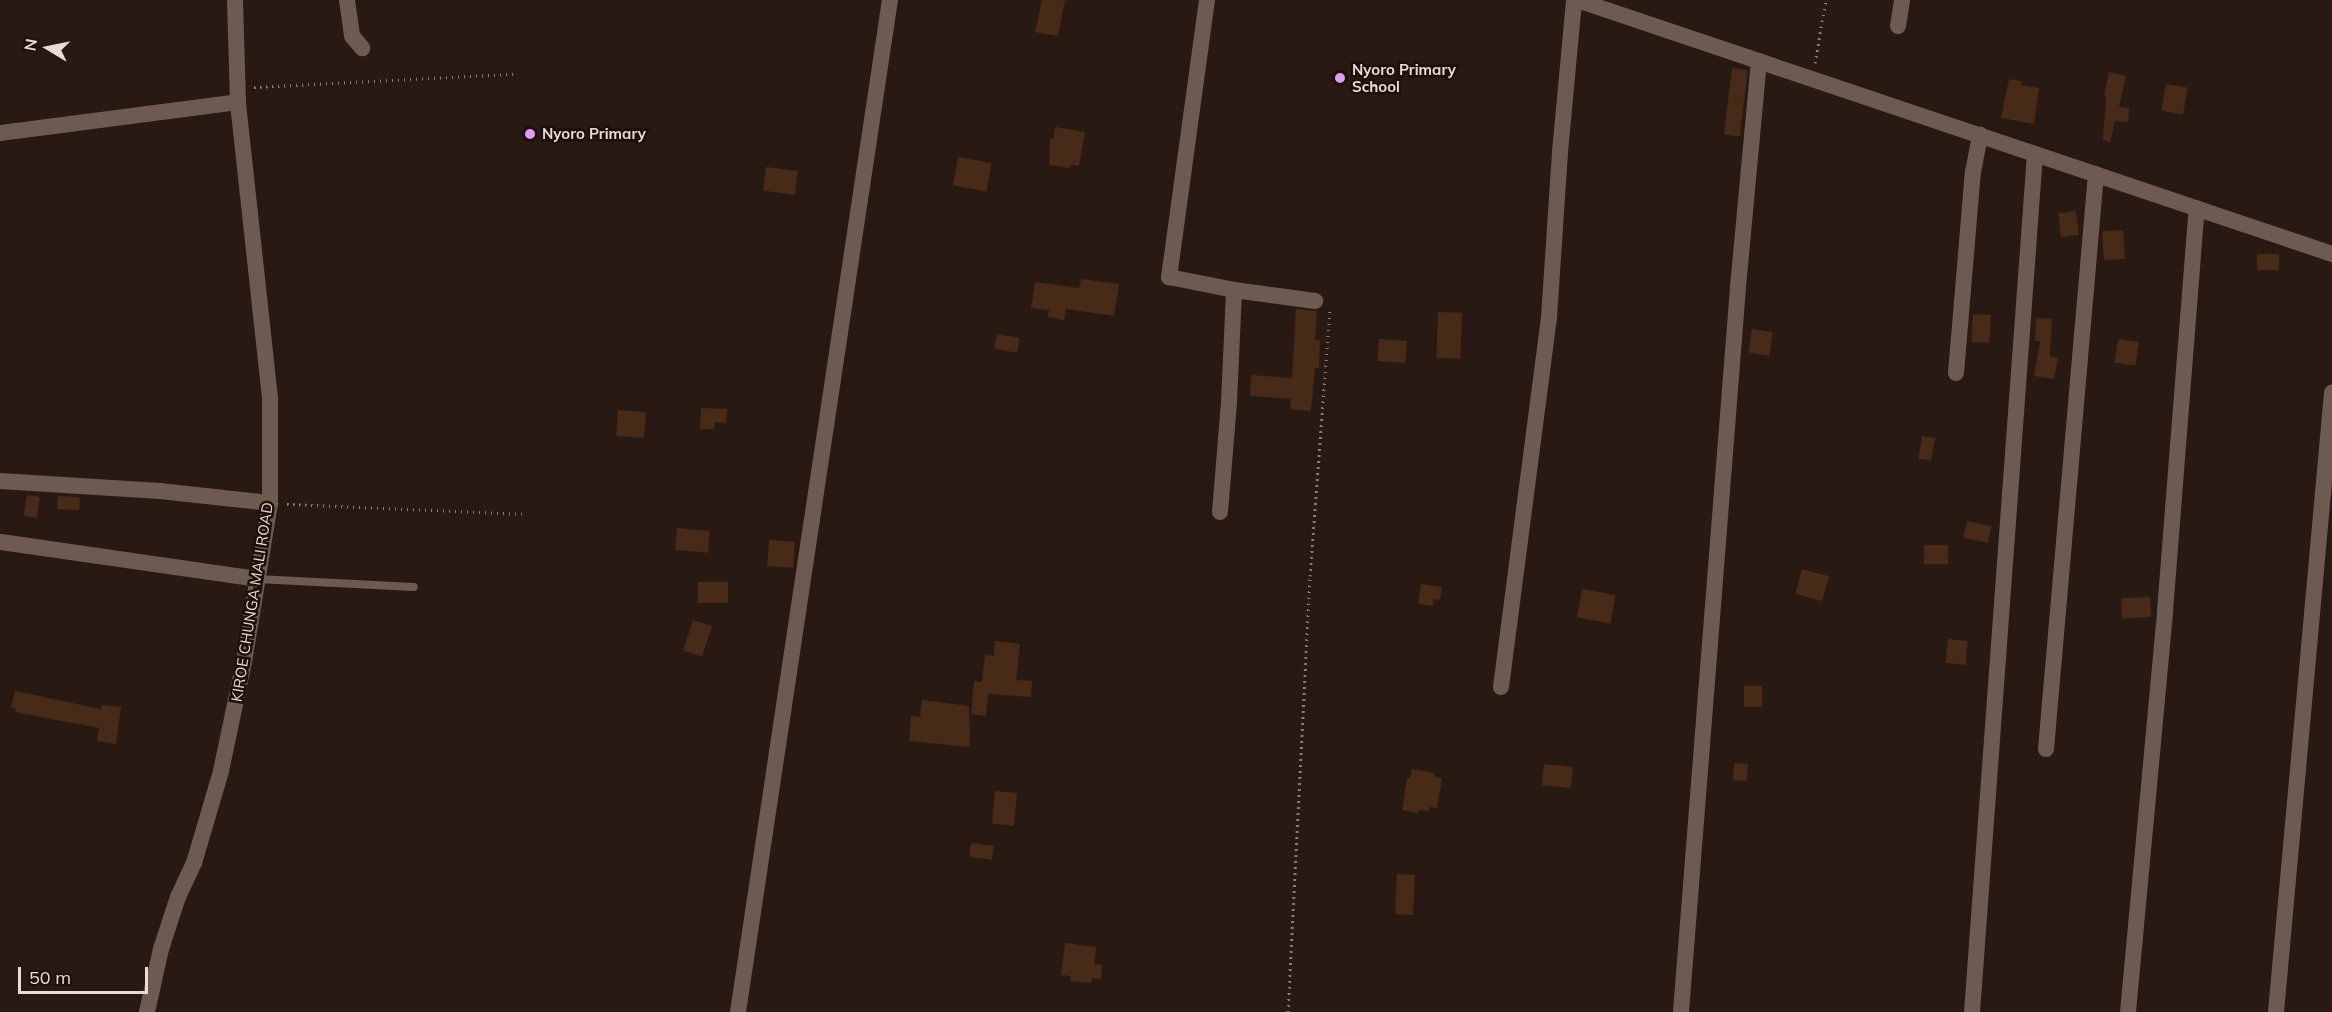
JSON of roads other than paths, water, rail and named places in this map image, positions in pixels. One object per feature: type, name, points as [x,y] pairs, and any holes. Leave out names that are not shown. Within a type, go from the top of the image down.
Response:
[{"type":"street","name":"KIROE CHUNGA MALI ROAD","points":[[147,1012],[161,949],[178,897],[194,863],[221,771],[270,503],[270,398],[238,95],[235,0]]},
{"type":"street","points":[[347,0],[352,36],[362,48]]},
{"type":"street","points":[[738,1012],[890,0]]},
{"type":"street","points":[[1207,0],[1168,273],[1174,280],[1315,300]]},
{"type":"street","points":[[1502,687],[1549,318],[1560,152],[1576,0],[2332,254]]},
{"type":"street","points":[[1898,26],[1902,0]]},
{"type":"street","points":[[1681,1012],[1736,311],[1760,61]]},
{"type":"street","points":[[0,133],[238,95]]},
{"type":"street","points":[[1956,373],[1973,172],[1980,135]]},
{"type":"street","points":[[1972,1012],[2035,154]]},
{"type":"street","points":[[2046,748],[2096,174]]},
{"type":"street","points":[[2128,1012],[2165,610],[2197,208]]},
{"type":"street","points":[[1220,512],[1229,402],[1234,290]]},
{"type":"street","points":[[2276,1012],[2332,393]]},
{"type":"street","points":[[0,481],[159,491],[270,503]]},
{"type":"street","points":[[1,542],[257,579]]},
{"type":"lane","points":[[257,579],[414,587]]},
{"type":"place","name":"Nyoro Primary School","points":[[1340,78]]},
{"type":"place","name":"Nyoro Primary","points":[[530,134]]}]
